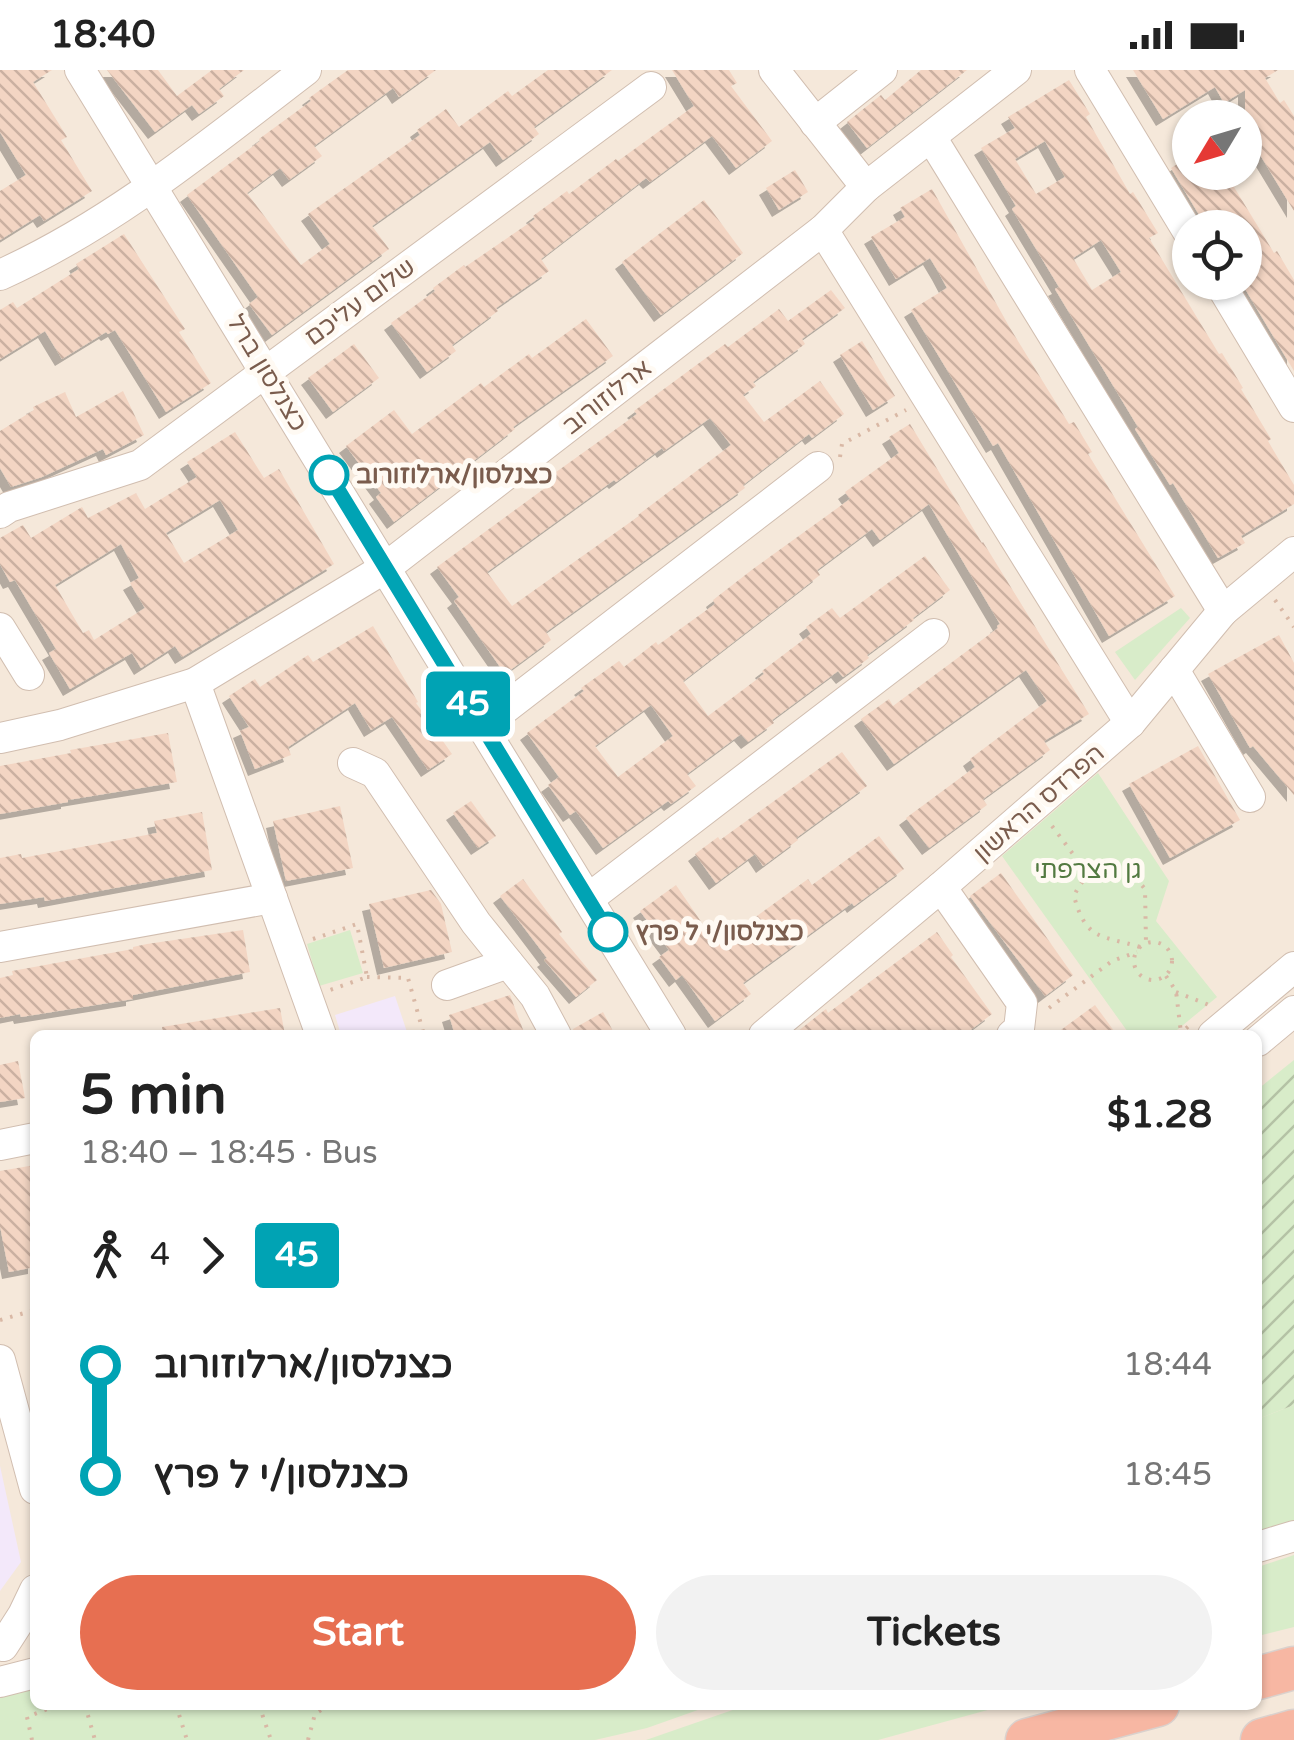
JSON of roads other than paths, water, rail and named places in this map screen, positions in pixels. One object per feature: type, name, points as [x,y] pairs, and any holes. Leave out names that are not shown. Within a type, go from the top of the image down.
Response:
[{"type":"highway","points":[[1262,1677],[1294,1668]]},
{"type":"highway","points":[[1027,1740],[1139,1710]]},
{"type":"highway","points":[[1262,1740],[1294,1731]]},
{"type":"street","name":"כצנלסון ברל","points":[[80,70],[668,1030]]},
{"type":"street","points":[[0,275],[42,256],[152,188],[306,70]]},
{"type":"street","points":[[774,70],[866,187]]},
{"type":"street","points":[[814,124],[882,70]]},
{"type":"street","name":"ארלוזורוב","points":[[0,738],[60,726],[196,682],[385,568],[823,230],[866,187],[1016,70]]},
{"type":"street","points":[[1090,70],[1175,210]]},
{"type":"street","name":"שלום עליכם","points":[[0,513],[140,465],[651,87]]},
{"type":"street","points":[[931,137],[1223,611]]},
{"type":"street","points":[[823,230],[1130,723]]},
{"type":"street","points":[[1230,300],[1294,407]]},
{"type":"street","points":[[482,726],[818,467]]},
{"type":"street","name":"הפרדס הראשון","points":[[770,1030],[1130,723],[1223,611],[1294,552]]},
{"type":"street","points":[[0,628],[29,675]]},
{"type":"street","points":[[588,898],[934,634]]},
{"type":"street","points":[[1174,670],[1250,796]]},
{"type":"street","points":[[196,682],[318,1030]]},
{"type":"street","points":[[353,763],[376,773],[476,923],[535,996],[553,1030]]},
{"type":"street","points":[[941,887],[1022,1003],[1016,1030]]},
{"type":"street","points":[[0,947],[272,898]]},
{"type":"street","points":[[447,985],[508,964]]},
{"type":"street","points":[[1213,1021],[1294,967]]},
{"type":"street","points":[[1262,1038],[1294,1011]]},
{"type":"street","points":[[0,1145],[30,1139]]},
{"type":"street","points":[[0,1360],[30,1471]]},
{"type":"street","points":[[1262,1546],[1294,1536]]},
{"type":"street","points":[[2,1647],[30,1600]]},
{"type":"street","points":[[2,1647],[30,1640]]},
{"type":"street","points":[[0,1682],[30,1674]]},
{"type":"place","name":"כצנלסון/ארלוזורוב","points":[[329,475]]},
{"type":"place","name":"כצנלסון/י ל פרץ","points":[[608,932]]},
{"type":"park label","name":"גן הצרפתי","points":[[1088,870]]}]
